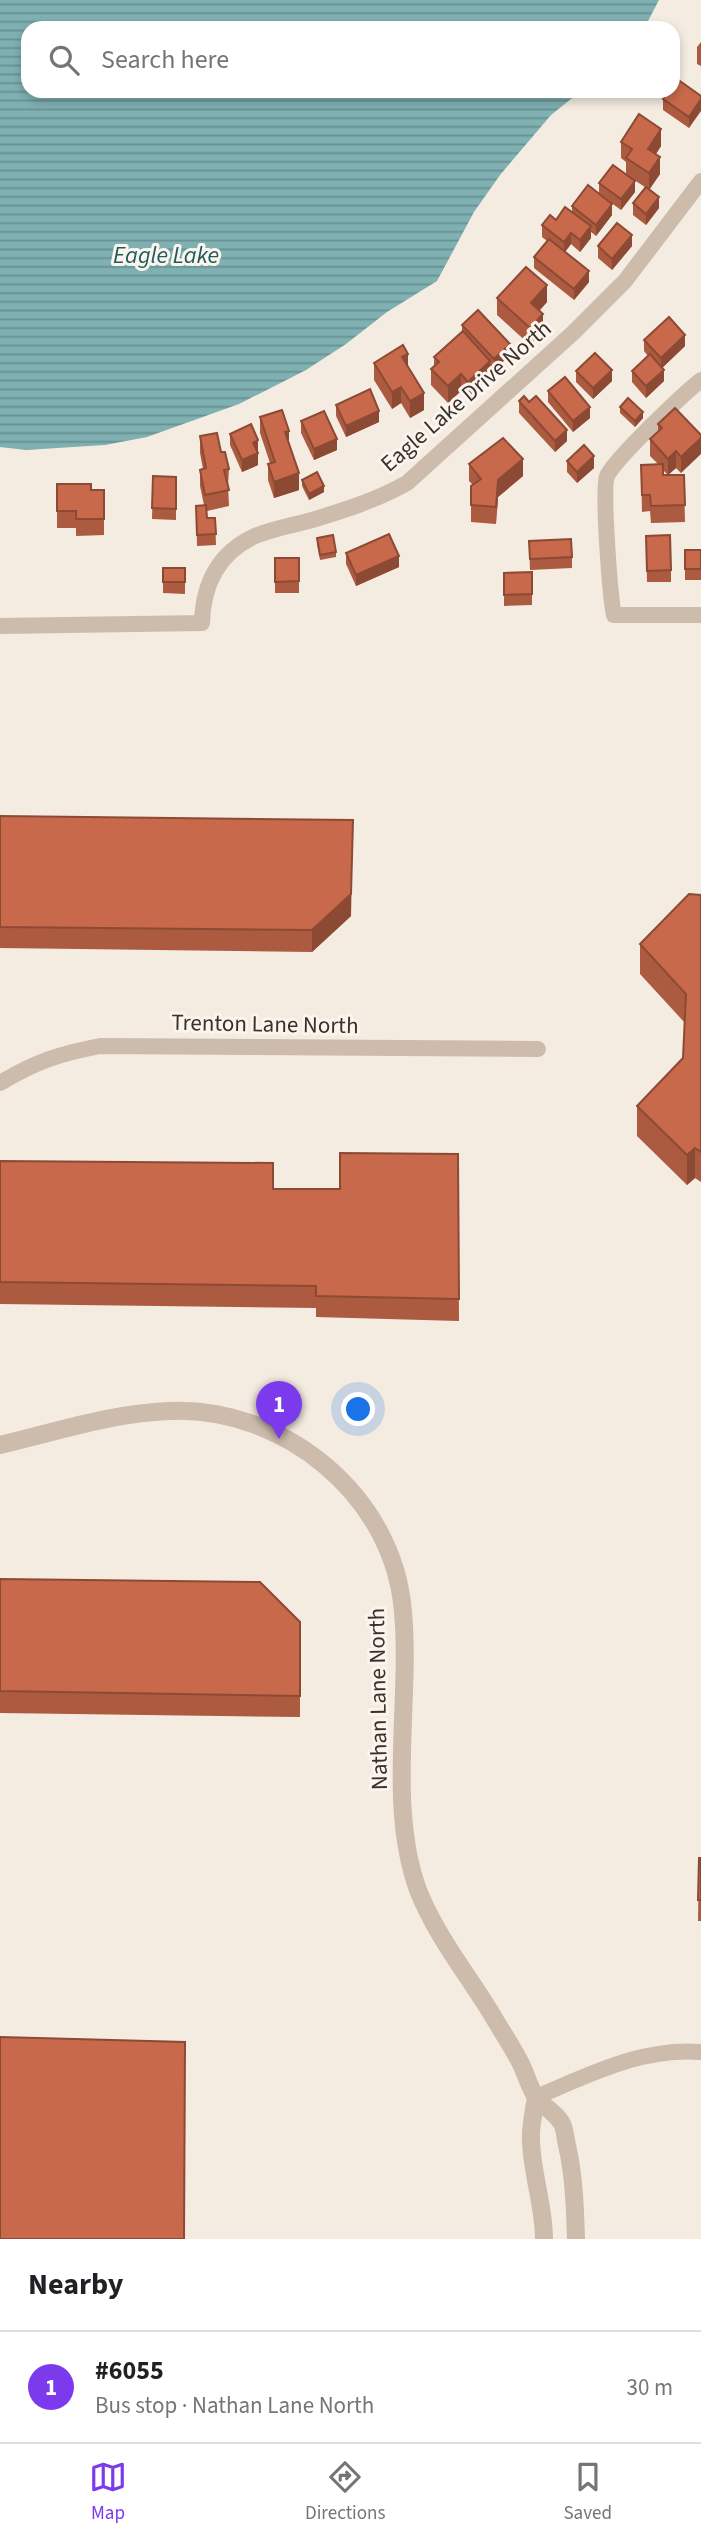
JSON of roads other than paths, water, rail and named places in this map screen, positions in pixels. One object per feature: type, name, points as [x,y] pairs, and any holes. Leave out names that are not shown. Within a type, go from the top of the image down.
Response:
[{"type":"street","name":"Eagle Lake Drive North","points":[[0,626],[202,623],[206,589],[229,553],[254,537],[362,505],[407,482],[574,332],[625,281],[701,181]]},
{"type":"street","points":[[701,380],[626,452],[607,477],[606,509],[614,615],[701,615]]},
{"type":"street","name":"Trenton Lane North","points":[[0,1083],[32,1063],[66,1052],[100,1046],[538,1049]]},
{"type":"street","name":"Nathan Lane North","points":[[0,1445],[130,1415],[171,1411],[208,1413],[248,1421],[281,1434],[304,1448],[347,1486],[373,1522],[389,1555],[403,1609],[405,1836],[410,1864],[428,1912],[520,2063],[536,2097],[562,2123],[574,2178],[576,2239]]},
{"type":"street","points":[[544,2239],[544,2216],[530,2139],[536,2097],[614,2064],[651,2054],[701,2052]]},
{"type":"water","name":"Eagle Lake","points":[[0,0],[659,0],[648,21],[21,21],[21,98],[572,98],[551,115],[500,175],[474,212],[437,281],[387,312],[346,344],[306,370],[239,404],[147,437],[105,445],[26,450],[0,447]]},
{"type":"place","name":"#6055","points":[[279,1439]]}]
